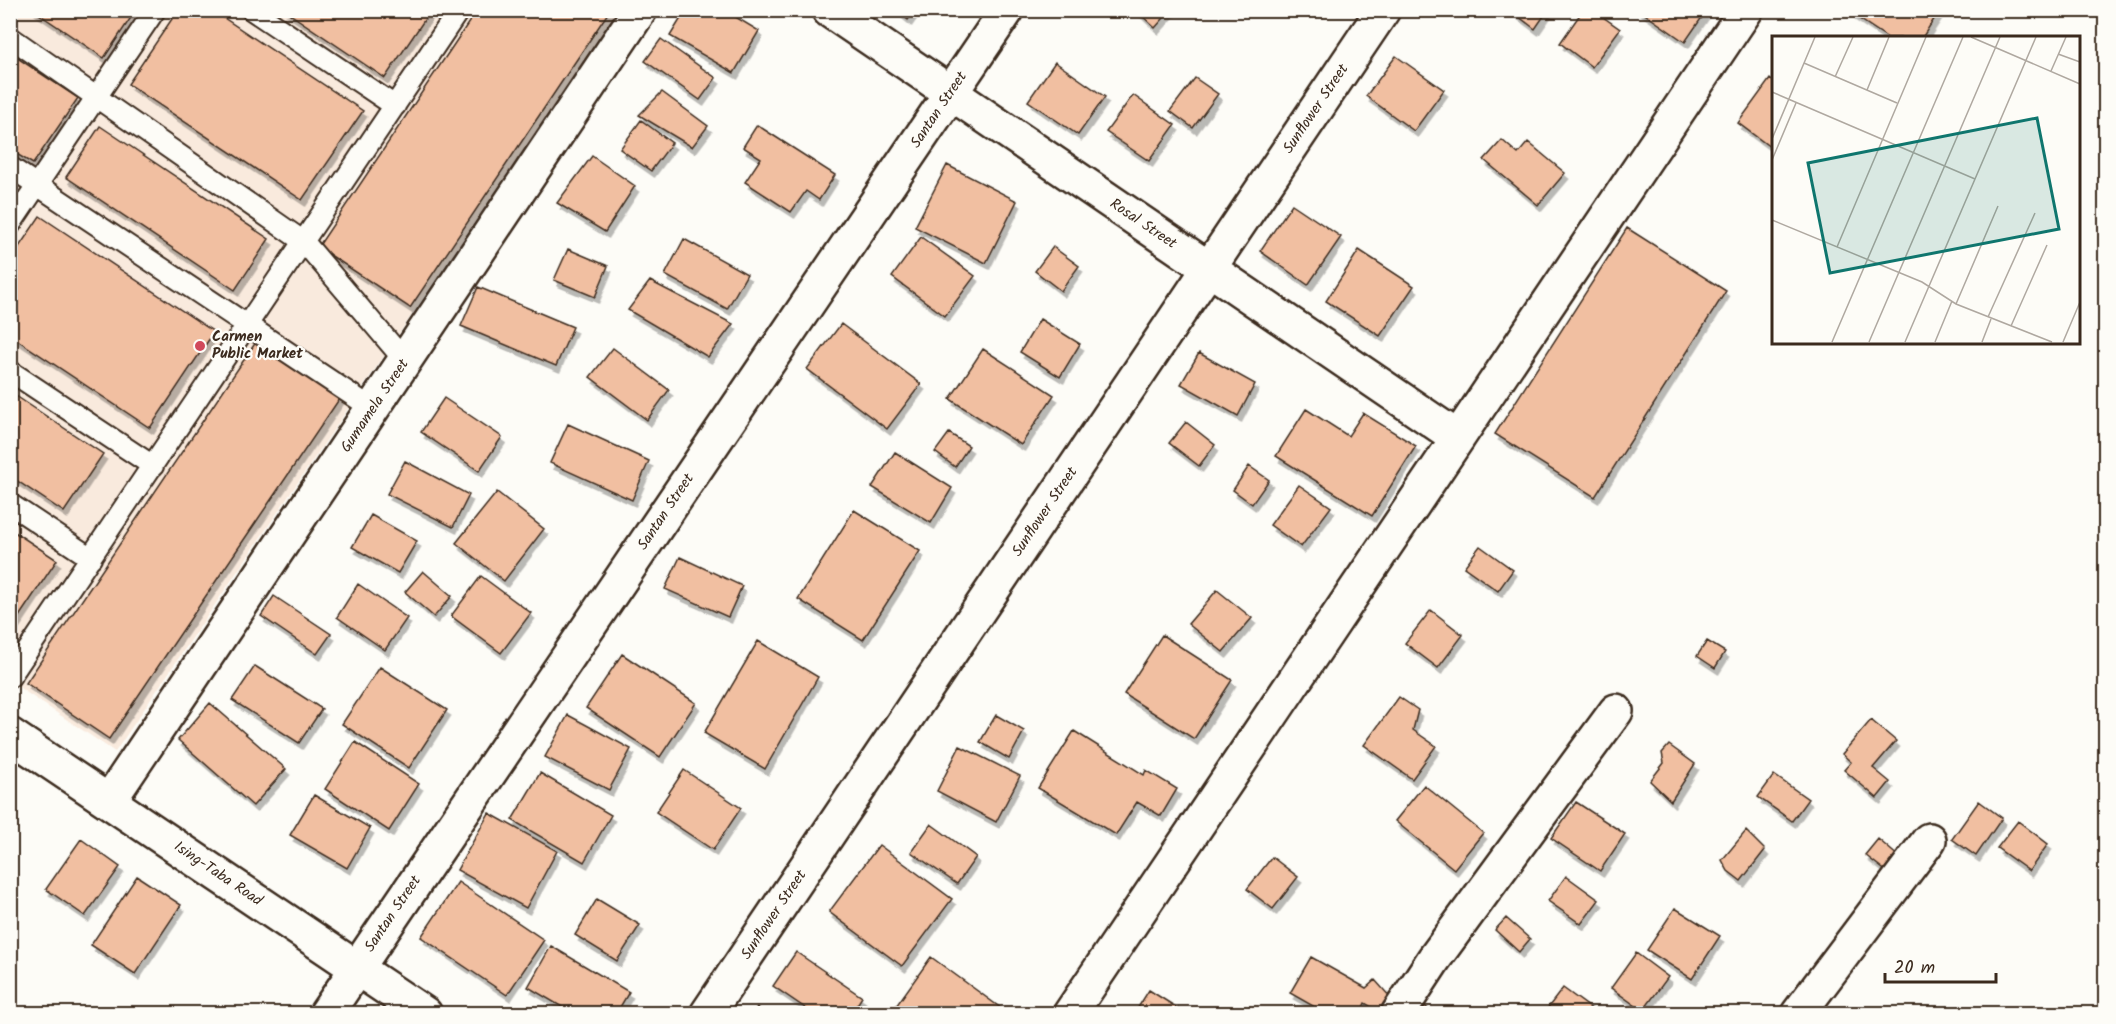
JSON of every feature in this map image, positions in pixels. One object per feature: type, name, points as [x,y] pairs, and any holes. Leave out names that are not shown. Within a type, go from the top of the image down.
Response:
[{"type":"street","name":"Gumamela Street","points":[[109,801],[640,10]]},
{"type":"street","name":"Rosal Street","points":[[829,10],[1458,438]]},
{"type":"street","name":"Santan Street","points":[[326,1014],[1007,10]]},
{"type":"street","name":"Sunflower Street","points":[[707,1014],[1383,10]]},
{"type":"street","points":[[1070,1014],[1746,10]]},
{"type":"street","points":[[1398,1014],[1434,959],[1616,711]]},
{"type":"street","name":"Ising-Taba Road","points":[[10,735],[425,1014]]},
{"type":"street","points":[[1798,1014],[1929,840]]},
{"type":"lane","points":[[10,225],[155,10]]},
{"type":"lane","points":[[252,10],[395,106]]},
{"type":"lane","points":[[10,677],[459,10]]},
{"type":"lane","points":[[10,37],[304,242],[405,361]]},
{"type":"lane","points":[[10,167],[373,409]]},
{"type":"lane","points":[[10,371],[153,466]]},
{"type":"lane","points":[[10,504],[91,558]]},
{"type":"shaded area","name":"Carmen Public Market","points":[[10,11],[618,11],[115,752],[11,682]]},
{"type":"building","points":[[33,10],[136,10],[104,58]]},
{"type":"building","points":[[178,10],[212,10],[363,111],[302,200],[128,84]]},
{"type":"building","points":[[284,10],[431,10],[385,78]]},
{"type":"building","points":[[477,10],[610,10],[410,308],[318,247]]},
{"type":"building","points":[[686,10],[724,10],[759,31],[734,73],[670,36]]},
{"type":"building","points":[[896,10],[915,10],[908,20]]},
{"type":"building","points":[[1136,10],[1171,10],[1155,28]]},
{"type":"building","points":[[1510,10],[1548,10],[1535,29]]},
{"type":"building","points":[[1583,10],[1593,10],[1620,29],[1592,67],[1560,43]]},
{"type":"building","points":[[1639,10],[1707,10],[1685,42]]},
{"type":"building","points":[[1855,10],[1940,10],[1923,36],[1885,36],[1852,14]]},
{"type":"building","points":[[661,39],[716,78],[700,100],[645,61]]},
{"type":"building","points":[[10,53],[78,98],[33,164],[10,150]]},
{"type":"building","points":[[1396,56],[1444,90],[1414,131],[1366,96]]},
{"type":"building","points":[[1055,62],[1105,97],[1078,135],[1028,101]]},
{"type":"building","points":[[1195,78],[1218,94],[1193,128],[1170,111]]},
{"type":"building","points":[[1770,79],[1772,80],[1772,148],[1738,123]]},
{"type":"building","points":[[662,92],[708,126],[692,147],[639,115]]},
{"type":"building","points":[[1133,95],[1175,125],[1149,161],[1106,132]]},
{"type":"building","points":[[641,120],[672,143],[651,171],[620,149]]},
{"type":"building","points":[[757,125],[835,175],[819,200],[806,191],[791,212],[745,182],[761,158],[743,147]]},
{"type":"building","points":[[100,126],[269,239],[235,290],[66,177]]},
{"type":"building","points":[[1502,140],[1518,154],[1528,142],[1565,173],[1538,205],[1484,160]]},
{"type":"building","points":[[592,156],[635,186],[605,232],[557,203]]},
{"type":"building","points":[[947,165],[1017,201],[986,263],[915,227]]},
{"type":"building","points":[[1292,204],[1341,237],[1308,285],[1260,251]]},
{"type":"building","points":[[40,216],[214,332],[150,428],[10,335],[10,260]]},
{"type":"building","points":[[1627,228],[1726,291],[1595,497],[1495,434]]},
{"type":"building","points":[[921,237],[975,276],[945,316],[892,277]]},
{"type":"building","points":[[684,239],[747,274],[727,309],[665,275]]},
{"type":"building","points":[[1053,247],[1079,266],[1061,291],[1035,271]]},
{"type":"building","points":[[568,249],[608,266],[595,297],[554,280]]},
{"type":"building","points":[[1359,250],[1414,286],[1380,336],[1326,301]]},
{"type":"building","points":[[650,281],[733,324],[708,357],[628,310]]},
{"type":"building","points":[[478,287],[573,327],[556,366],[461,326]]},
{"type":"building","points":[[1040,319],[1080,344],[1060,377],[1020,352]]},
{"type":"building","points":[[841,324],[921,384],[887,429],[807,369]]},
{"type":"building","points":[[256,342],[340,398],[109,739],[26,683]]},
{"type":"building","points":[[613,348],[669,390],[647,420],[590,377]]},
{"type":"building","points":[[983,349],[1054,395],[1021,445],[950,399]]},
{"type":"building","points":[[1199,353],[1255,384],[1238,416],[1181,384]]},
{"type":"building","points":[[10,392],[103,454],[64,512],[10,476]]},
{"type":"building","points":[[444,398],[502,437],[479,471],[421,432]]},
{"type":"building","points":[[1306,409],[1348,436],[1363,413],[1416,446],[1372,516],[1276,456]]},
{"type":"building","points":[[1186,422],[1215,445],[1199,466],[1169,443]]},
{"type":"building","points":[[568,424],[649,461],[632,500],[550,463]]},
{"type":"building","points":[[949,433],[969,446],[955,467],[935,452]]},
{"type":"building","points":[[895,452],[952,488],[931,523],[872,487]]},
{"type":"building","points":[[405,461],[469,495],[453,527],[387,494]]},
{"type":"building","points":[[1249,466],[1269,480],[1252,504],[1233,490]]},
{"type":"building","points":[[1299,485],[1331,507],[1301,547],[1270,525]]},
{"type":"building","points":[[497,492],[544,529],[504,581],[456,543]]},
{"type":"building","points":[[854,510],[920,551],[863,640],[798,599]]},
{"type":"building","points":[[371,515],[417,541],[398,573],[352,547]]},
{"type":"building","points":[[10,529],[57,560],[10,630]]},
{"type":"building","points":[[1480,546],[1513,570],[1498,591],[1464,567]]},
{"type":"building","points":[[680,557],[742,586],[728,617],[665,589]]},
{"type":"building","points":[[423,571],[452,596],[434,617],[405,592]]},
{"type":"building","points":[[481,576],[531,613],[501,653],[451,616]]},
{"type":"building","points":[[358,584],[407,618],[385,650],[337,617]]},
{"type":"building","points":[[1217,590],[1252,618],[1223,652],[1188,624]]},
{"type":"building","points":[[274,596],[331,634],[317,654],[261,616]]},
{"type":"building","points":[[1431,610],[1463,635],[1438,668],[1405,643]]},
{"type":"building","points":[[1162,635],[1232,680],[1194,739],[1124,694]]},
{"type":"building","points":[[758,641],[818,677],[765,769],[704,733]]},
{"type":"building","points":[[1707,641],[1725,652],[1715,668],[1697,656]]},
{"type":"building","points":[[622,654],[696,703],[660,757],[586,708]]},
{"type":"building","points":[[255,666],[322,709],[299,743],[232,700]]},
{"type":"building","points":[[380,667],[447,710],[409,768],[342,724]]},
{"type":"building","points":[[1399,697],[1418,710],[1413,730],[1436,746],[1412,779],[1364,745]]},
{"type":"building","points":[[210,703],[286,769],[253,806],[178,740]]},
{"type":"building","points":[[568,715],[631,749],[609,790],[545,757]]},
{"type":"building","points":[[996,715],[1024,731],[1009,759],[980,742]]},
{"type":"building","points":[[1871,720],[1896,741],[1873,768],[1890,782],[1877,798],[1844,770],[1851,762],[1842,754]]},
{"type":"building","points":[[1074,731],[1144,775],[1146,770],[1177,789],[1161,816],[1137,802],[1116,835],[1038,788]]},
{"type":"building","points":[[355,742],[419,784],[389,831],[325,789]]},
{"type":"building","points":[[1669,745],[1695,764],[1671,801],[1650,781],[1664,763],[1662,753]]},
{"type":"building","points":[[960,746],[1020,776],[996,822],[937,791]]},
{"type":"building","points":[[684,770],[741,808],[713,850],[656,812]]},
{"type":"building","points":[[540,773],[611,815],[584,862],[512,820]]},
{"type":"building","points":[[1774,775],[1808,799],[1792,821],[1758,797]]},
{"type":"building","points":[[1424,785],[1483,833],[1454,869],[1395,821]]},
{"type":"building","points":[[314,795],[370,828],[347,868],[290,835]]},
{"type":"building","points":[[1979,801],[2002,818],[1976,856],[1952,839]]},
{"type":"building","points":[[1576,802],[1625,834],[1600,871],[1551,838]]},
{"type":"building","points":[[489,813],[557,851],[526,908],[457,870]]},
{"type":"building","points":[[2018,821],[2048,844],[2029,871],[1997,848]]},
{"type":"building","points":[[931,824],[976,857],[957,884],[911,852]]},
{"type":"building","points":[[1746,831],[1765,850],[1741,881],[1728,871],[1722,860]]},
{"type":"building","points":[[81,839],[120,867],[85,916],[46,889]]},
{"type":"building","points":[[1878,839],[1899,857],[1887,872],[1865,855]]},
{"type":"building","points":[[879,845],[952,899],[902,966],[829,912]]},
{"type":"building","points":[[1272,857],[1298,877],[1273,909],[1247,889]]},
{"type":"building","points":[[137,876],[181,905],[135,974],[91,945]]},
{"type":"building","points":[[1566,876],[1599,900],[1581,924],[1548,901]]},
{"type":"building","points":[[458,882],[544,940],[507,995],[421,937]]},
{"type":"building","points":[[597,899],[640,925],[617,961],[575,935]]},
{"type":"building","points":[[1675,908],[1720,936],[1692,979],[1647,950]]},
{"type":"building","points":[[1506,918],[1530,939],[1519,952],[1495,930]]},
{"type":"building","points":[[551,946],[629,992],[616,1014],[574,1014],[528,987]]},
{"type":"building","points":[[796,952],[862,997],[851,1014],[814,1014],[773,986]]},
{"type":"building","points":[[1636,953],[1668,977],[1643,1011],[1611,988]]},
{"type":"building","points":[[931,957],[1009,1014],[906,1014],[896,1006]]},
{"type":"building","points":[[1311,957],[1366,988],[1375,980],[1392,999],[1383,1014],[1365,1003],[1360,1014],[1327,1014],[1290,993]]},
{"type":"building","points":[[1563,988],[1593,1010],[1590,1014],[1543,1014]]},
{"type":"building","points":[[1149,990],[1187,1014],[1134,1014]]},
{"type":"building","points":[[1424,1005],[1433,1014],[1416,1014]]},
{"type":"building","points":[[757,1007],[766,1014],[752,1014]]},
{"type":"building","points":[[886,1008],[894,1014],[882,1014]]},
{"type":"place","name":"Carmen Public Market","points":[[200,346]]}]
